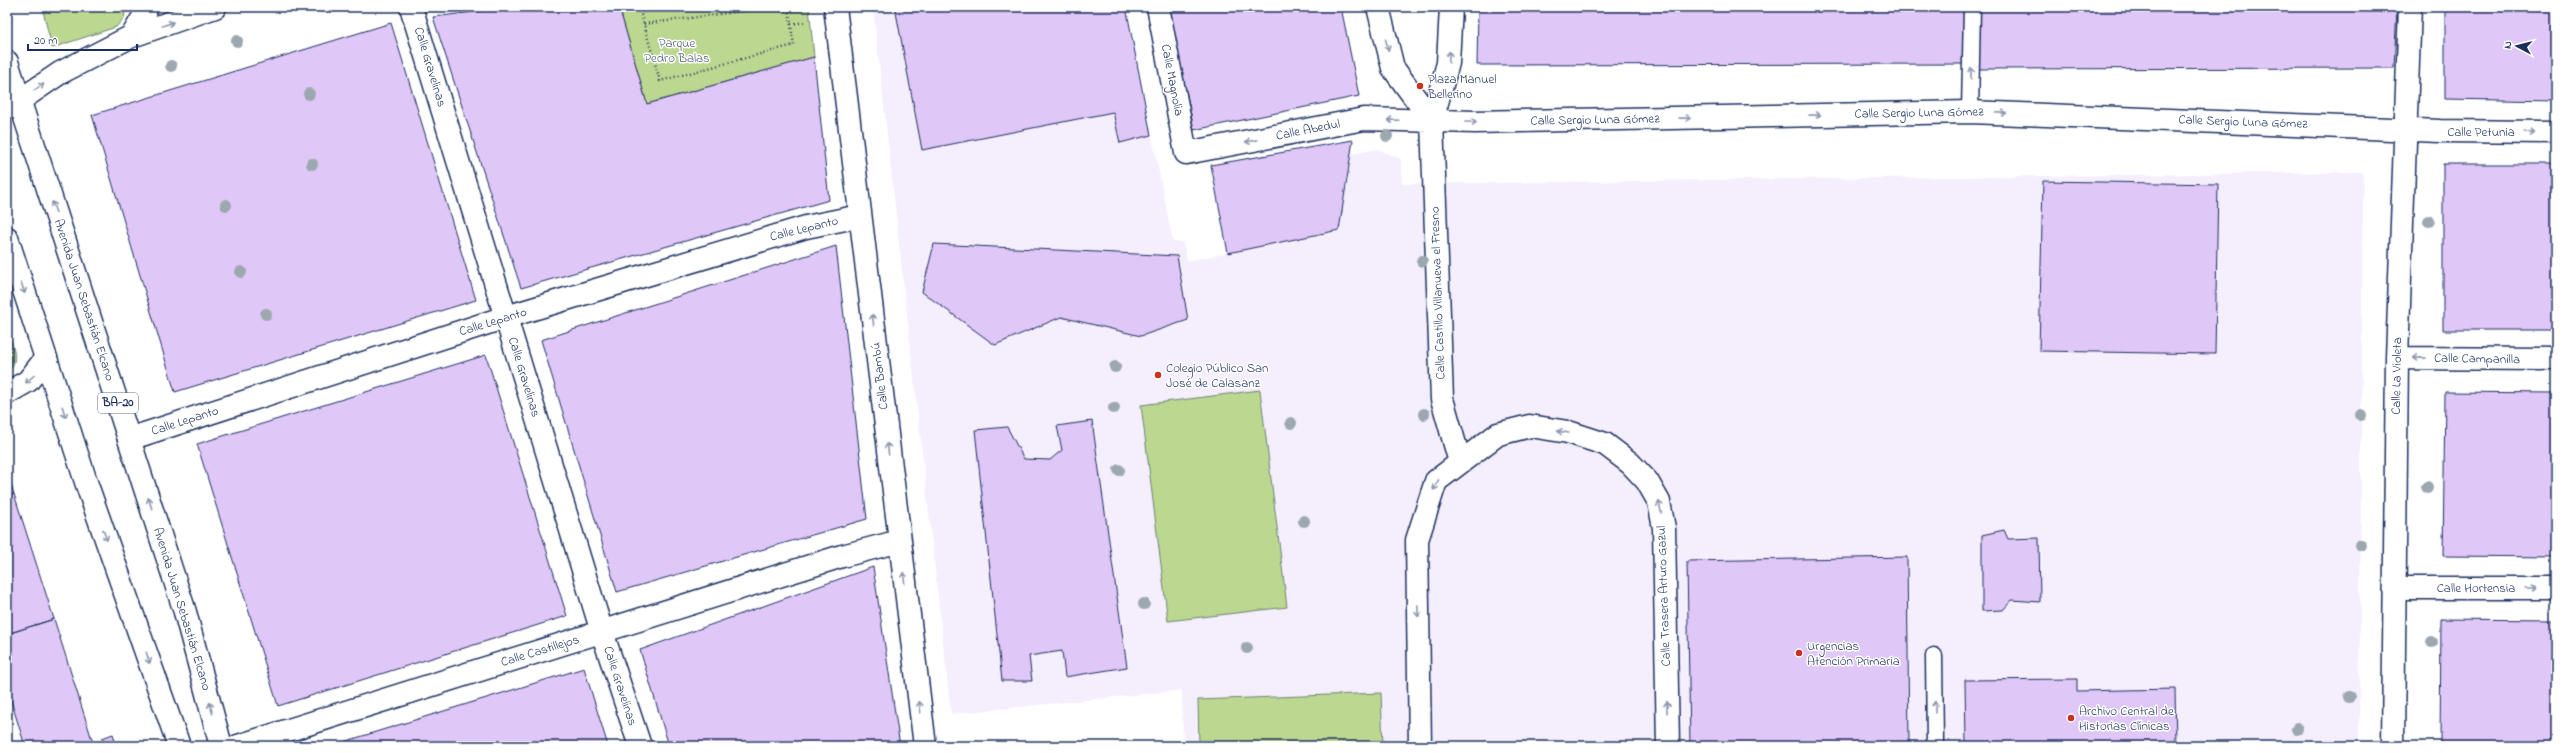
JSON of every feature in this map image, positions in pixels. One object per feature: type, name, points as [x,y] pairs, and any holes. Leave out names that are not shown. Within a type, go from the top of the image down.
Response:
[{"type":"main road","points":[[132,36],[145,14],[145,7]]},
{"type":"main road","points":[[13,105],[60,73],[132,36],[216,7]]},
{"type":"main road","name":"Calle Gravelinas","points":[[412,7],[602,632],[640,746]]},
{"type":"main road","name":"Calle Bambú","points":[[835,7],[925,746]]},
{"type":"main road","name":"Calle Magnolia","points":[[1158,7],[1186,153]]},
{"type":"main road","points":[[1378,7],[1393,68],[1432,122]]},
{"type":"main road","name":"Calle Castillo Villanueva el Fresno","points":[[1451,7],[1448,63],[1432,122],[1442,399],[1460,462]]},
{"type":"main road","name":"Calle La Violeta","points":[[2393,746],[2397,358],[2410,7]]},
{"type":"main road","name":"Avenida Juan Sebastián Elcano","points":[[7,62],[13,105],[129,439],[185,612],[221,746]]},
{"type":"main road","name":"Calle Sergio Luna Gómez","points":[[1432,122],[1970,112],[2406,128]]},
{"type":"main road","name":"Calle Abedul","points":[[1186,153],[1364,119],[1432,122]]},
{"type":"main road","name":"Calle Petunia","points":[[2406,128],[2440,131],[2556,132]]},
{"type":"main road","name":"Calle Lepanto","points":[[129,439],[506,317],[806,227],[860,216]]},
{"type":"main road","points":[[7,238],[88,488],[179,746]]},
{"type":"main road","points":[[7,393],[28,381],[46,358]]},
{"type":"main road","name":"Calle Campanilla","points":[[2397,358],[2556,359]]},
{"type":"main road","name":"Calle Trasera Arturo Gazul","points":[[1420,746],[1417,540],[1436,481],[1498,434],[1530,426],[1568,432],[1605,444],[1630,463],[1646,482],[1659,502],[1664,528],[1668,746]]},
{"type":"main road","name":"Calle Castillejos","points":[[238,746],[842,556],[900,541]]},
{"type":"main road","name":"Calle Hortensia","points":[[2395,588],[2556,588]]},
{"type":"lane","points":[[1970,112],[1972,7]]},
{"type":"lane","points":[[1934,656],[1935,746]]},
{"type":"path","points":[[639,7],[660,81],[794,45],[788,7]]},
{"type":"path","points":[[644,24],[774,7]]},
{"type":"shaded area","points":[[873,7],[1126,7],[1173,242],[1183,242],[1187,261],[1339,230],[1351,154],[1377,149],[1401,159],[1402,184],[2363,172],[2359,746],[1183,746],[1182,690],[951,714]]},
{"type":"green space","points":[[42,7],[126,7],[124,18],[116,27],[52,48]]},
{"type":"green space","name":"Parque Pedro Balas","points":[[619,7],[809,7],[814,57],[647,104]]},
{"type":"green space","points":[[7,329],[15,357],[14,363],[7,372]]},
{"type":"green space","points":[[1260,390],[1287,607],[1168,621],[1141,405]]},
{"type":"green space","points":[[1381,693],[1383,746],[1199,746],[1198,700]]},
{"type":"building","points":[[514,7],[619,7],[647,104],[814,57],[829,200],[521,288],[433,17]]},
{"type":"building","points":[[895,7],[1126,7],[1151,135],[1120,143],[1113,112],[922,150]]},
{"type":"building","points":[[1169,7],[1341,7],[1359,96],[1194,130]]},
{"type":"building","points":[[1478,7],[1970,7],[1971,64],[1477,65]]},
{"type":"building","points":[[1975,7],[2397,7],[2394,68],[1974,69]]},
{"type":"building","points":[[2445,7],[2556,7],[2556,101],[2445,99]]},
{"type":"building","points":[[391,23],[476,300],[175,392],[92,115]]},
{"type":"building","points":[[1353,140],[1339,230],[1228,253],[1211,165]]},
{"type":"building","points":[[2443,164],[2556,164],[2556,330],[2443,330]]},
{"type":"building","points":[[2043,181],[2218,184],[2215,354],[2039,351]]},
{"type":"building","points":[[934,244],[1177,256],[1188,320],[1141,336],[1061,317],[995,345],[922,292]]},
{"type":"building","points":[[836,246],[867,519],[617,592],[541,340]]},
{"type":"building","points":[[486,355],[567,616],[278,706],[197,444]]},
{"type":"building","points":[[2445,392],[2556,393],[2556,557],[2443,556]]},
{"type":"building","points":[[1092,421],[1127,667],[1065,677],[1062,651],[1029,656],[1032,681],[1002,681],[975,430],[1007,427],[1024,459],[1050,460],[1062,450],[1057,426]]},
{"type":"building","points":[[7,470],[14,494],[7,495]]},
{"type":"building","points":[[14,494],[54,619],[7,634],[7,495]]},
{"type":"building","points":[[2004,530],[2008,539],[2039,538],[2040,602],[2012,600],[2003,610],[1982,611],[1982,535]]},
{"type":"building","name":"Urgencias Atención Primaria","points":[[1907,557],[1909,746],[1690,746],[1687,561]]},
{"type":"building","points":[[873,567],[900,746],[669,746],[640,650]]},
{"type":"building","points":[[54,619],[94,746],[25,746],[7,688],[7,634]]},
{"type":"building","points":[[2441,619],[2556,620],[2556,746],[2440,746]]},
{"type":"building","points":[[584,668],[608,746],[330,746]]},
{"type":"building","name":"Archivo Central de Historias Clínicas","points":[[2077,679],[2077,691],[2175,689],[2176,746],[1966,746],[1965,680]]},
{"type":"building","points":[[113,734],[116,744],[105,746],[102,738]]},
{"type":"place","name":"Plaza Manuel Bellerino","points":[[1420,86]]},
{"type":"place","name":"Colegio Público San José de Calasanz","points":[[1158,375]]},
{"type":"place","name":"Urgencias Atención Primaria","points":[[1799,653]]},
{"type":"place","name":"Archivo Central de Historias Clínicas","points":[[2071,718]]}]
